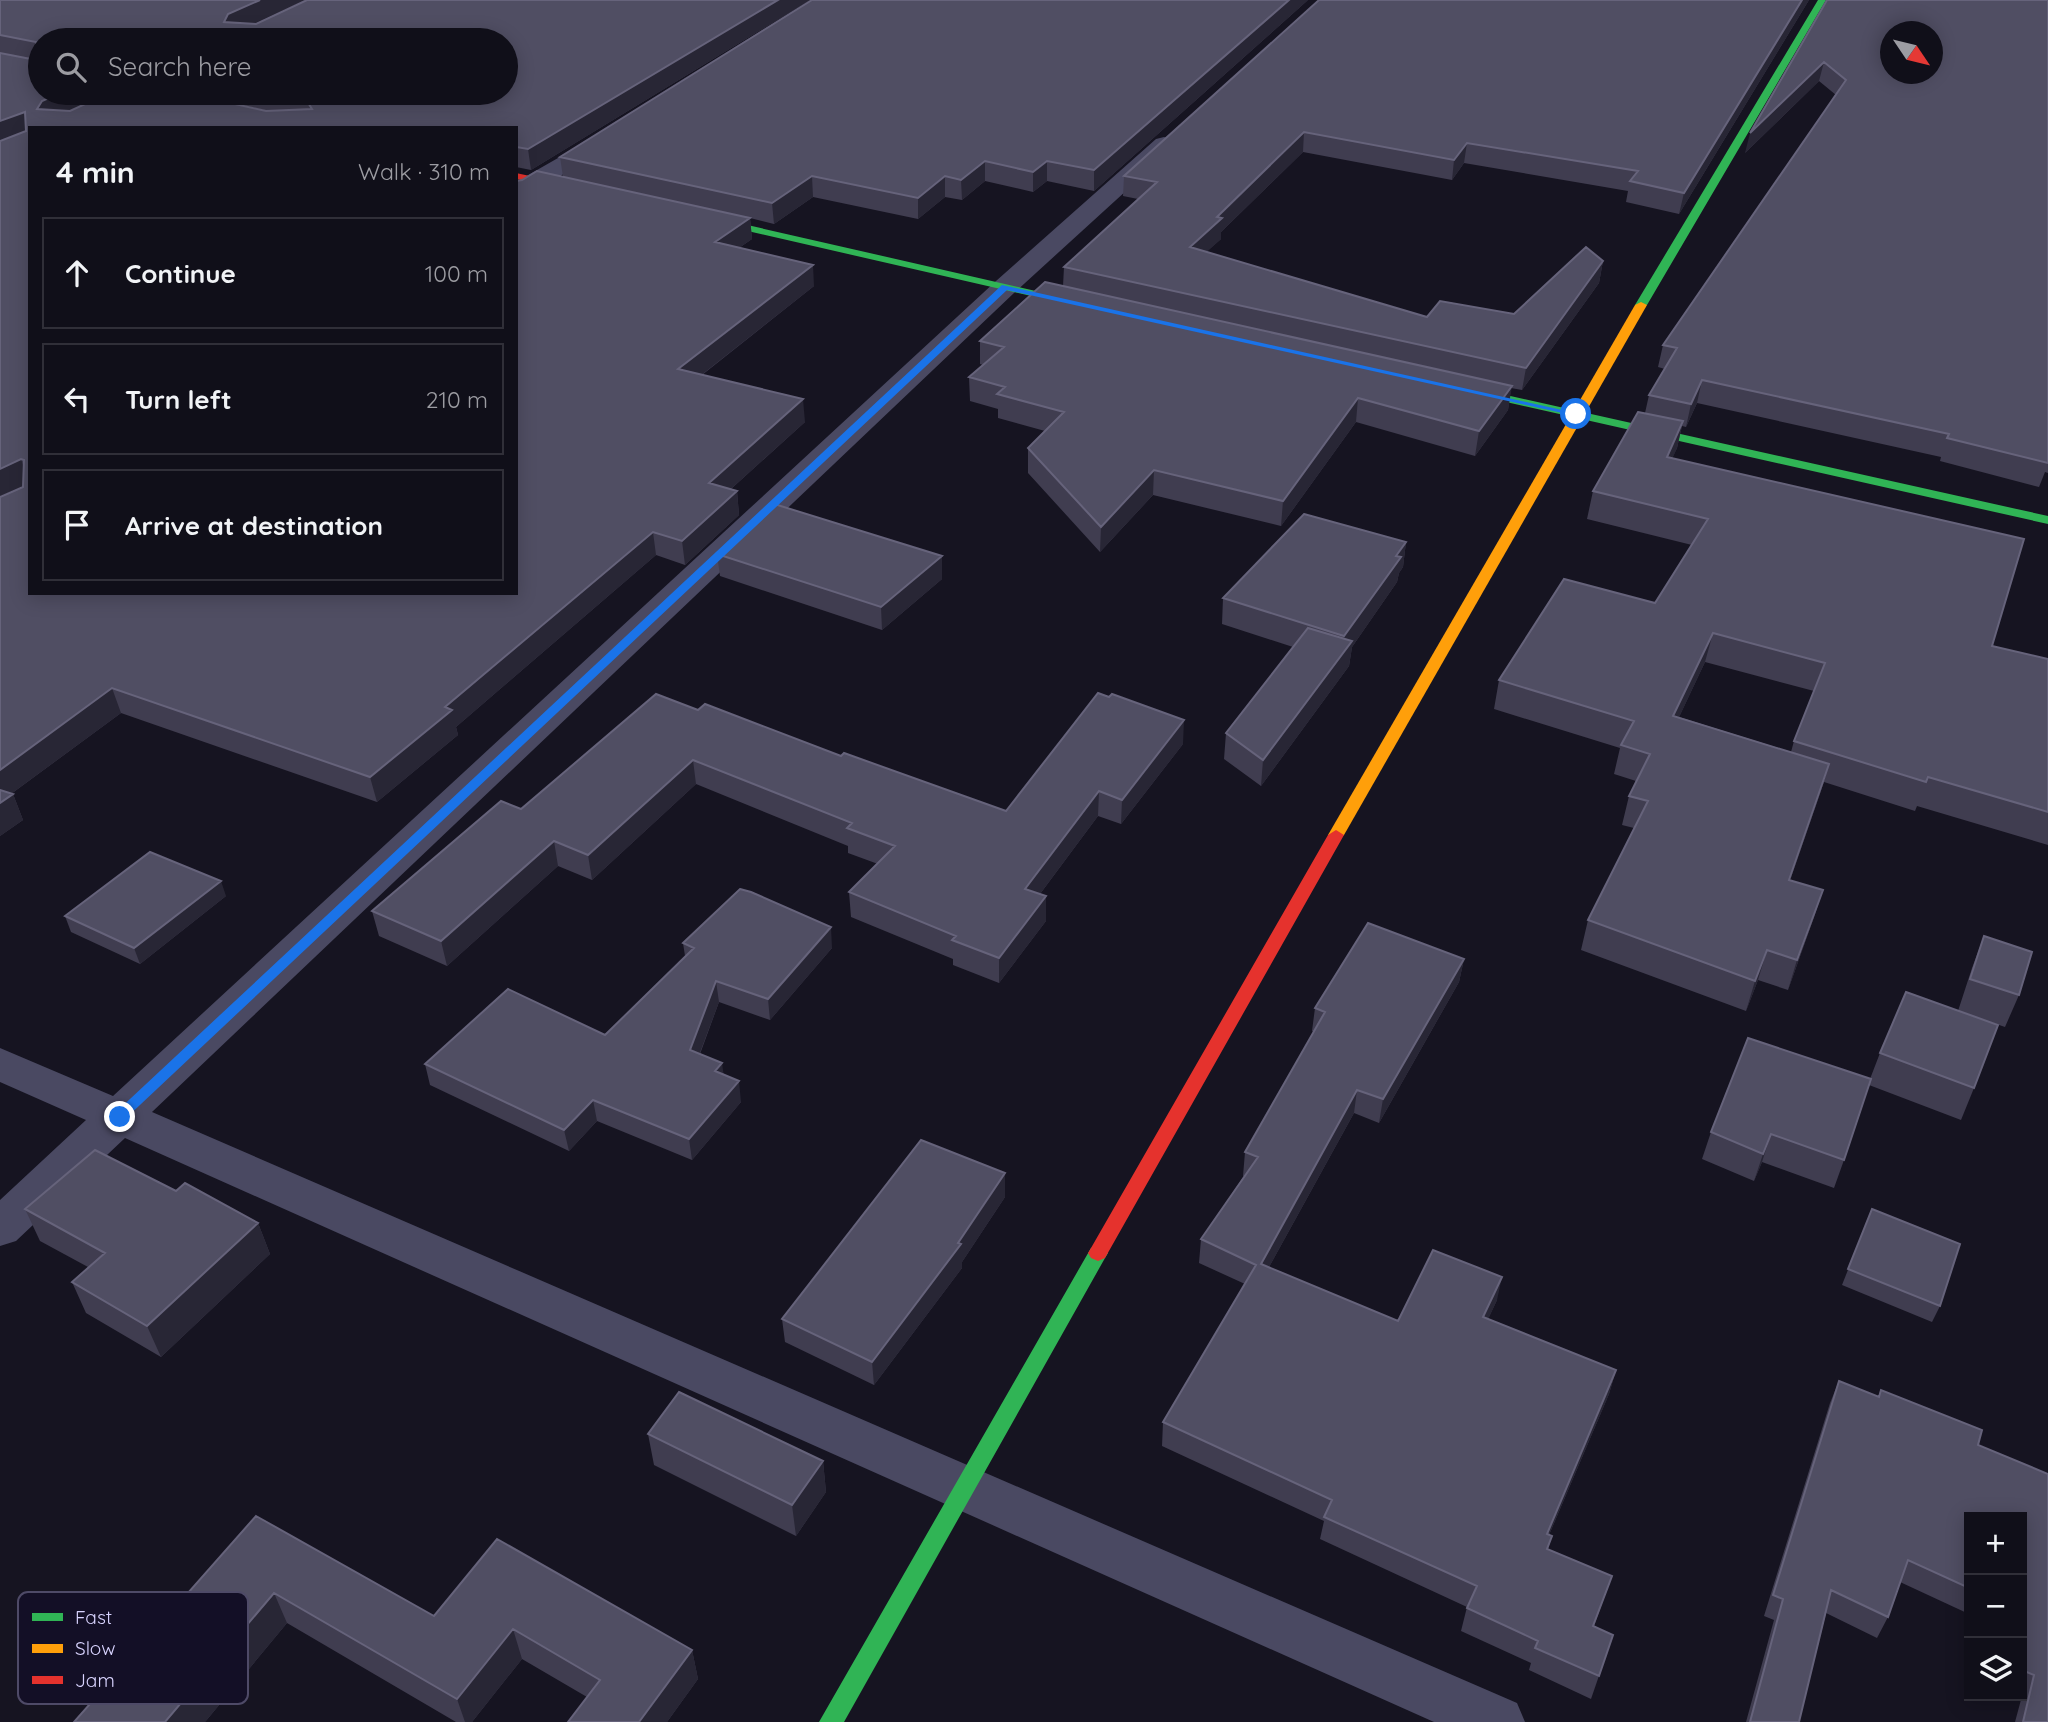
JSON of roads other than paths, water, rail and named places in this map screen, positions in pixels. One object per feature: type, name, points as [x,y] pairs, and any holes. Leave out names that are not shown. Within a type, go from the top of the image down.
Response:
[{"type":"street","points":[[831,1722],[1576,414],[1822,0]]},
{"type":"street","points":[[0,1228],[1005,287],[1190,120]]},
{"type":"street","points":[[527,178],[630,123]]},
{"type":"street","points":[[527,178],[590,192]]},
{"type":"street","points":[[684,214],[1100,308]]},
{"type":"street","points":[[1440,384],[2048,520]]},
{"type":"street","points":[[0,1064],[1497,1722]]}]
